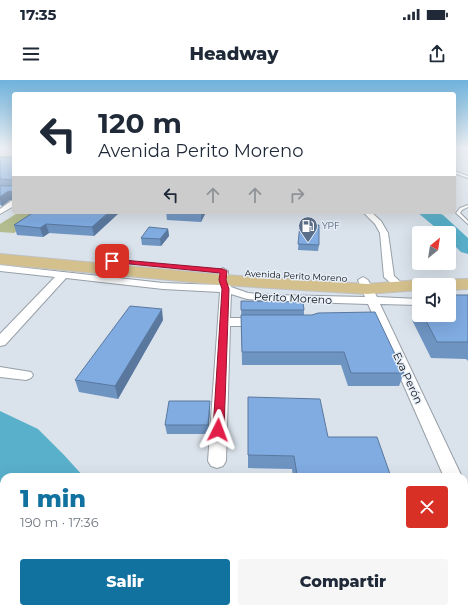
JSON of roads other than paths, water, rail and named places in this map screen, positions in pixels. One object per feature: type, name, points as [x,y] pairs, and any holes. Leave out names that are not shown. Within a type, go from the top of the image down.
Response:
[{"type":"main road","name":"Avenida Perito Moreno","points":[[0,250],[224,280]]},
{"type":"main road","name":"Avenida Perito Moreno","points":[[0,259],[224,280],[368,290],[412,285]]},
{"type":"main road","points":[[456,284],[468,284]]},
{"type":"street","points":[[0,212],[12,204]]},
{"type":"street","points":[[369,214],[378,223],[384,233],[389,277],[400,286]]},
{"type":"street","points":[[0,268],[164,286],[224,280],[224,322],[217,461]]},
{"type":"street","points":[[0,342],[62,276]]},
{"type":"street","points":[[368,290],[412,300]]},
{"type":"street","name":"Eva Perón","points":[[368,290],[451,473]]},
{"type":"street","points":[[224,322],[271,322]]},
{"type":"street","points":[[0,372],[26,375]]},
{"type":"lane","points":[[456,173],[468,177]]},
{"type":"lane","points":[[468,206],[461,209],[458,214],[468,224]]},
{"type":"water","points":[[0,411],[38,429],[80,473],[0,473]]},
{"type":"waterway","points":[[428,214],[437,219],[468,248]]},
{"type":"place","name":"YPF","points":[[308,243]]}]
